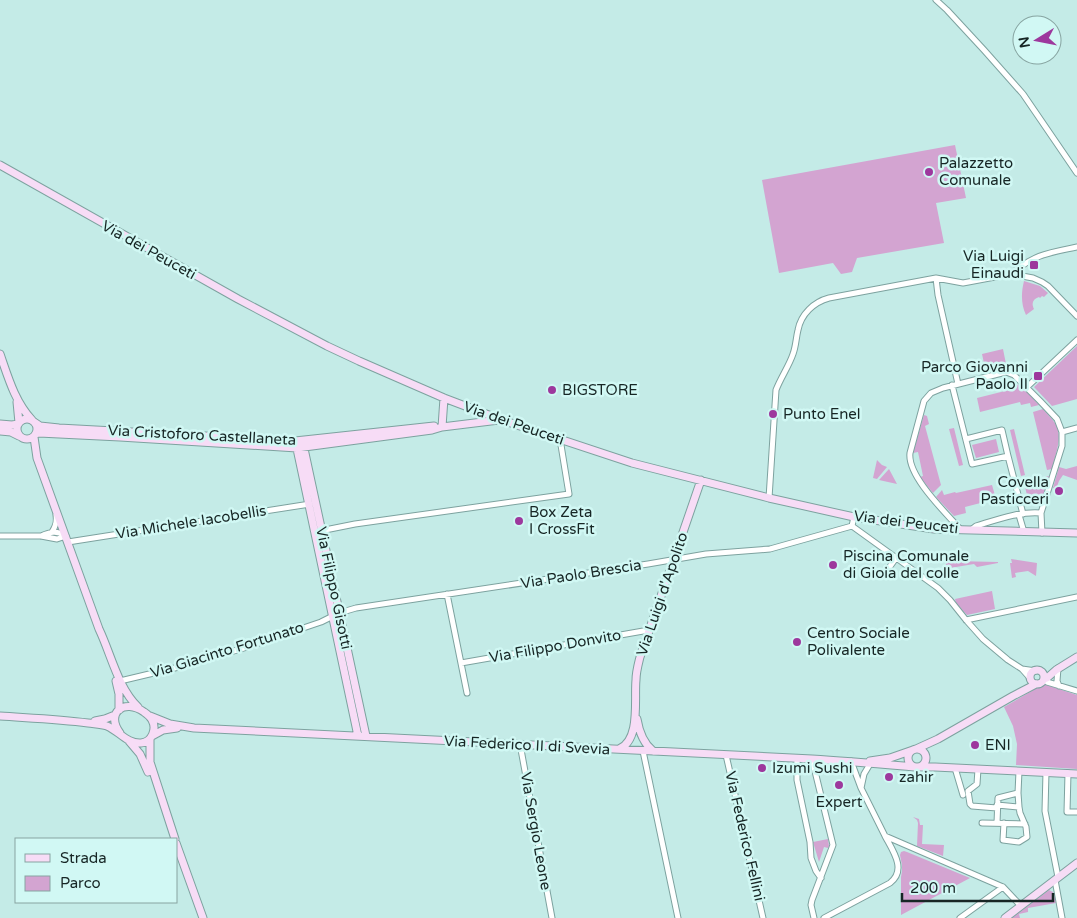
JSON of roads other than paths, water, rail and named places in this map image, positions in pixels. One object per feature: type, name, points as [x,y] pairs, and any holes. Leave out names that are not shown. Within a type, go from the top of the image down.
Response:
[{"type":"main road","name":"Via dei Peuceti","points":[[0,165],[238,299],[359,362],[502,420],[632,463],[769,498],[854,517],[920,528],[1077,533]]},
{"type":"main road","points":[[0,354],[17,399],[37,428],[35,436],[37,458],[99,628],[127,695],[150,716],[175,726],[194,728]]},
{"type":"main road","points":[[442,427],[444,398]]},
{"type":"main road","points":[[17,399],[18,423],[16,429],[37,458]]},
{"type":"main road","points":[[0,424],[12,425],[25,419],[33,421]]},
{"type":"main road","name":"Via Cristoforo Castellaneta","points":[[35,436],[39,433],[299,444],[432,426],[442,427],[502,420]]},
{"type":"main road","name":"Via Cristoforo Castellaneta","points":[[33,421],[40,426],[59,428],[299,444]]},
{"type":"main road","points":[[0,431],[11,432],[22,438],[31,439],[35,436]]},
{"type":"main road","name":"Via Filippo Gisotti","points":[[299,444],[362,736]]},
{"type":"main road","name":"Via Luigi d'Apolito","points":[[619,750],[625,747],[637,728],[635,691],[640,657],[700,480]]},
{"type":"main road","points":[[99,628],[102,643],[118,686],[119,694],[117,712],[114,718],[115,726],[138,751],[144,761],[171,828]]},
{"type":"main road","points":[[1057,669],[1032,673],[1032,680],[1042,683],[1044,679],[1057,669],[1077,657]]},
{"type":"main road","points":[[1037,671],[1043,673],[1044,679]]},
{"type":"main road","name":"Via Federico II di Svevia","points":[[860,762],[890,758],[915,750],[938,739],[1022,690],[1032,680]]},
{"type":"main road","points":[[0,716],[99,721],[126,706],[138,707]]},
{"type":"main road","points":[[150,716],[154,727],[151,737],[150,762],[175,838]]},
{"type":"main road","points":[[79,721],[104,725],[120,733]]},
{"type":"main road","points":[[129,741],[142,743],[169,728],[194,728]]},
{"type":"main road","name":"Via Federico II di Svevia","points":[[194,728],[1077,774]]},
{"type":"main road","points":[[637,728],[634,743],[640,751]]},
{"type":"main road","points":[[637,728],[647,746],[653,751]]},
{"type":"main road","name":"Via Federico II di Svevia","points":[[926,757],[930,748],[938,739]]},
{"type":"main road","points":[[926,757],[925,763],[917,767],[911,765],[909,760],[910,753],[915,750],[922,750],[935,767]]},
{"type":"main road","points":[[178,849],[203,918]]},
{"type":"main road","points":[[1005,918],[1077,863]]},
{"type":"street","points":[[936,0],[1023,94],[1077,173]]},
{"type":"street","points":[[1011,274],[1036,257],[1077,247]]},
{"type":"street","points":[[769,498],[776,390],[793,354],[798,329],[806,314],[816,303],[829,298],[936,278],[963,283],[1011,274],[1042,282],[1077,316]]},
{"type":"street","points":[[936,278],[972,464],[1008,456]]},
{"type":"street","points":[[1027,387],[1077,340]]},
{"type":"street","points":[[961,530],[944,512],[914,472],[910,458],[924,401],[934,391],[1006,372],[1014,375],[1057,419],[1062,432],[1062,446],[1041,513],[1042,533]]},
{"type":"street","points":[[1062,432],[1077,428]]},
{"type":"street","points":[[966,439],[1002,430],[1024,532]]},
{"type":"street","points":[[318,532],[355,524],[569,494],[560,439]]},
{"type":"street","name":"Via Michele Iacobellis","points":[[57,539],[312,503]]},
{"type":"street","points":[[52,532],[56,522],[56,510]]},
{"type":"street","points":[[971,530],[976,526],[1021,514],[1030,512],[1041,513]]},
{"type":"street","points":[[854,517],[852,526],[938,588],[983,639],[1022,669],[1032,680]]},
{"type":"street","name":"Via Paolo Brescia","points":[[336,614],[356,608],[706,554],[770,549],[852,526]]},
{"type":"street","points":[[41,536],[52,532],[59,532],[66,539]]},
{"type":"street","points":[[0,536],[41,536],[57,539],[71,552]]},
{"type":"street","points":[[886,572],[896,558]]},
{"type":"street","points":[[447,594],[467,693]]},
{"type":"street","points":[[966,620],[1077,597]]},
{"type":"street","name":"Via Giacinto Fortunato","points":[[120,681],[183,666],[244,648],[310,626],[336,614]]},
{"type":"street","name":"Via Filippo Donvito","points":[[461,663],[649,630]]},
{"type":"street","points":[[1022,669],[1037,671]]},
{"type":"street","points":[[1057,669],[1059,686]]},
{"type":"street","points":[[1044,679],[1077,692]]},
{"type":"street","name":"Via Sergio Leone","points":[[520,744],[552,918]]},
{"type":"street","points":[[640,751],[678,918]]},
{"type":"street","name":"Via Federico Fellini","points":[[726,755],[763,918]]},
{"type":"street","points":[[797,758],[797,780],[810,842],[811,858],[821,878]]},
{"type":"street","points":[[812,759],[833,845],[811,902],[814,918]]},
{"type":"street","points":[[824,918],[890,884],[898,872],[898,864],[861,788],[851,761]]},
{"type":"street","points":[[861,788],[864,774],[870,764]]},
{"type":"street","points":[[955,768],[963,795]]},
{"type":"street","points":[[978,769],[977,784],[968,791],[972,806],[1019,807]]},
{"type":"street","points":[[1004,823],[1004,840],[1018,842],[1027,837],[1026,827],[1019,807],[1019,771]]},
{"type":"street","points":[[1046,772],[1045,811],[1062,918]]},
{"type":"street","points":[[1068,773],[1067,812],[1077,812]]},
{"type":"street","points":[[997,823],[998,798],[1018,794]]},
{"type":"street","points":[[982,823],[1025,824]]},
{"type":"street","points":[[885,836],[1003,887],[1021,906]]},
{"type":"street","points":[[960,918],[1003,887]]},
{"type":"place","name":"Palazzetto Comunale","points":[[929,172]]},
{"type":"place","name":"Via Luigi Einaudi","points":[[1034,265]]},
{"type":"place","name":"Parco Giovanni Paolo II","points":[[1038,376]]},
{"type":"place","name":"BIGSTORE","points":[[552,390]]},
{"type":"place","name":"Punto Enel","points":[[773,414]]},
{"type":"place","name":"Covella Pasticceri","points":[[1059,491]]},
{"type":"place","name":"Box Zeta I CrossFit","points":[[519,521]]},
{"type":"place","name":"Piscina Comunale di Gioia del colle","points":[[833,565]]},
{"type":"place","name":"Centro Sociale Polivalente","points":[[797,642]]},
{"type":"place","name":"ENI","points":[[975,745]]},
{"type":"place","name":"Izumi Sushi","points":[[762,768]]},
{"type":"place","name":"zahir","points":[[889,777]]},
{"type":"place","name":"Expert","points":[[839,785]]}]
